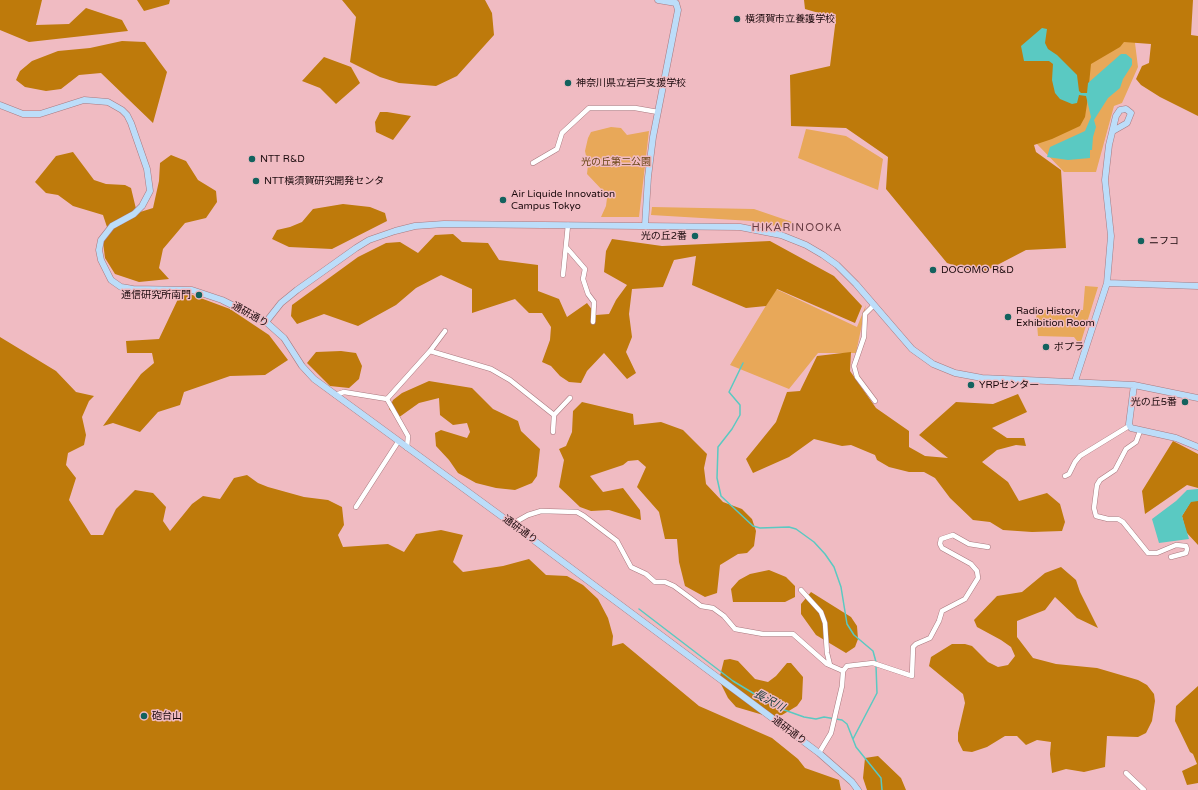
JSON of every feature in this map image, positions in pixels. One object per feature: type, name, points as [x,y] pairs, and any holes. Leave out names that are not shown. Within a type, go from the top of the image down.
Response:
[{"type":"street","points":[[646,226],[648,177],[658,112],[678,10],[676,4],[658,0]]},
{"type":"street","name":"通研通り","points":[[0,105],[23,114],[40,114],[84,100],[96,100],[115,106],[127,115],[147,169],[150,190],[142,206],[134,214],[112,226],[101,240],[99,250],[101,260],[111,280],[121,287],[133,289],[177,288],[192,290],[222,300],[266,322],[284,338],[308,374],[819,753],[852,782],[858,790]]},
{"type":"street","points":[[533,163],[557,149],[562,133],[589,108],[635,108],[658,112]]},
{"type":"street","points":[[1075,381],[1107,283],[1111,236],[1105,180],[1113,131]]},
{"type":"street","points":[[266,322],[281,303],[291,294],[356,248],[369,240],[415,226],[444,224],[740,227],[781,234],[806,245],[837,265],[912,348],[934,364],[955,373],[982,378],[1134,384],[1198,398]]},
{"type":"street","points":[[563,275],[568,226]]},
{"type":"street","points":[[566,247],[585,269],[583,279],[588,294],[594,302],[593,322]]},
{"type":"street","points":[[1107,283],[1198,286]]},
{"type":"street","points":[[874,305],[864,314],[864,336],[854,366],[856,377],[875,401]]},
{"type":"street","points":[[387,399],[430,351],[445,331]]},
{"type":"street","points":[[430,351],[491,369],[510,380],[554,415]]},
{"type":"street","points":[[1129,426],[1134,384]]},
{"type":"street","points":[[335,395],[344,392],[387,399]]},
{"type":"street","points":[[553,432],[554,415],[570,398]]},
{"type":"street","points":[[387,399],[408,436],[407,448]]},
{"type":"street","points":[[1129,426],[1140,431],[1176,438],[1198,447]]},
{"type":"street","points":[[1065,476],[1070,474],[1075,462],[1080,456],[1129,426]]},
{"type":"street","points":[[1140,431],[1136,442],[1126,448],[1115,470],[1100,480],[1097,485],[1094,508],[1096,516],[1108,519],[1118,519],[1123,522],[1148,553],[1157,553],[1176,545],[1186,546],[1188,549],[1186,553],[1171,557]]},
{"type":"street","points":[[356,507],[398,442]]},
{"type":"street","points":[[512,524],[528,515],[541,511],[568,511],[584,516],[617,541],[631,568],[646,574],[655,582],[664,582],[674,586],[701,606],[713,608],[724,616],[735,629],[763,634],[792,634],[830,665],[843,671]]},
{"type":"street","points":[[819,753],[831,733],[842,686],[843,671],[847,666],[873,663],[912,676],[913,647],[916,644],[930,638],[939,621],[942,611],[965,599],[978,578],[977,571],[971,564],[942,548],[940,544],[941,539],[953,535],[969,544],[988,547]]},
{"type":"street","points":[[801,590],[821,612],[825,623],[827,653],[830,665]]},
{"type":"street","points":[[1126,773],[1144,790]]},
{"type":"green space","points":[[1047,17],[1134,35],[1138,67],[1122,103],[1114,106],[1096,172],[1064,172],[1036,143]]},
{"type":"green space","name":"光の丘第二公園","points":[[611,127],[621,128],[627,135],[649,131],[639,217],[601,217],[606,206],[607,198],[604,192],[587,174],[588,165],[585,151],[591,132]]},
{"type":"green space","points":[[806,129],[846,136],[883,159],[878,190],[798,158]]},
{"type":"green space","points":[[652,207],[754,209],[792,222],[790,229],[752,221],[651,215]]},
{"type":"green space","points":[[1085,286],[1098,287],[1080,345],[1074,337],[1038,336],[1036,312],[1049,309],[1083,310]]},
{"type":"green space","points":[[776,289],[857,327],[866,305],[856,353],[818,353],[789,389],[730,365]]},
{"type":"shaded area","points":[[0,0],[42,0],[36,25],[69,24],[86,8],[122,20],[128,31],[29,42],[0,30]]},
{"type":"shaded area","points":[[137,0],[170,0],[169,4],[144,11]]},
{"type":"shaded area","points":[[342,0],[485,0],[492,13],[494,35],[457,76],[436,86],[399,83],[380,77],[350,62],[356,17]]},
{"type":"shaded area","points":[[804,0],[1193,0],[1191,35],[1198,36],[1198,116],[1160,97],[1141,85],[1136,79],[1142,66],[1149,63],[1151,44],[1124,42],[1120,47],[1091,64],[1085,117],[1080,126],[1052,139],[1034,145],[1036,152],[1061,170],[1066,248],[1026,250],[980,274],[947,263],[886,189],[888,157],[846,128],[791,126],[790,75],[830,66],[836,18],[805,9]]},
{"type":"shaded area","points":[[122,41],[145,42],[167,72],[153,123],[101,73],[79,75],[61,89],[46,91],[25,87],[16,80],[20,71],[32,61],[58,51],[90,48]]},
{"type":"shaded area","points":[[324,57],[351,67],[360,83],[336,104],[320,88],[302,81]]},
{"type":"shaded area","points":[[380,112],[411,116],[393,140],[376,132],[375,122]]},
{"type":"shaded area","points":[[73,152],[94,180],[106,184],[125,185],[131,188],[137,213],[153,208],[159,181],[160,163],[171,155],[186,161],[198,180],[216,191],[217,202],[206,218],[185,223],[163,249],[159,268],[169,279],[139,282],[115,274],[105,258],[103,242],[108,230],[103,215],[73,206],[58,195],[46,193],[35,182],[56,156]]},
{"type":"shaded area","points":[[343,204],[370,207],[385,213],[387,221],[332,249],[289,247],[272,239],[277,230],[302,222],[313,209]]},
{"type":"shaded area","points":[[453,234],[462,242],[488,243],[499,260],[538,265],[538,291],[559,299],[567,317],[587,303],[596,315],[609,314],[616,300],[627,285],[604,272],[606,251],[612,239],[662,246],[770,241],[834,276],[862,306],[855,323],[777,289],[766,306],[746,308],[692,285],[696,256],[674,260],[663,287],[632,289],[629,314],[632,337],[626,352],[636,373],[627,379],[604,353],[587,371],[581,383],[569,382],[560,376],[551,366],[542,362],[550,340],[551,327],[542,313],[529,313],[515,299],[472,313],[472,289],[441,275],[416,288],[396,305],[358,326],[324,314],[297,324],[291,316],[292,305],[358,257],[386,243],[400,242],[418,253],[435,235]]},
{"type":"shaded area","points":[[187,293],[230,309],[269,335],[288,360],[265,375],[230,376],[184,392],[180,405],[158,412],[140,432],[113,423],[103,426],[141,374],[154,363],[152,353],[127,353],[126,341],[159,339],[178,299]]},
{"type":"shaded area","points":[[0,337],[56,371],[76,392],[94,396],[89,401],[82,417],[86,435],[84,445],[68,453],[66,465],[76,478],[69,500],[91,535],[103,535],[116,509],[135,490],[153,493],[166,507],[163,521],[170,531],[192,504],[203,496],[220,499],[234,478],[247,475],[258,483],[268,487],[304,497],[328,500],[342,507],[344,525],[338,535],[343,547],[388,544],[404,552],[416,534],[441,530],[463,535],[453,562],[463,572],[503,566],[529,559],[546,575],[567,576],[583,585],[598,599],[608,618],[613,636],[612,646],[623,643],[699,706],[772,738],[798,759],[805,768],[839,780],[841,790],[0,790]]},
{"type":"shaded area","points":[[341,351],[356,353],[362,366],[359,379],[349,388],[330,386],[307,363],[316,352]]},
{"type":"shaded area","points":[[851,352],[850,371],[876,408],[909,431],[909,447],[925,456],[948,458],[919,435],[956,402],[993,404],[1018,394],[1027,412],[992,428],[1007,438],[1024,438],[1026,446],[1016,445],[997,450],[982,462],[1008,482],[1019,501],[1047,493],[1060,504],[1065,522],[1062,531],[1032,532],[1003,530],[990,522],[973,520],[950,498],[935,478],[924,472],[909,472],[889,467],[877,460],[875,455],[851,445],[842,446],[814,439],[789,457],[753,473],[746,459],[776,422],[787,392],[800,391],[817,356]]},
{"type":"shaded area","points":[[429,381],[472,388],[493,409],[518,421],[521,431],[540,449],[537,476],[532,483],[515,490],[496,488],[476,483],[458,473],[449,460],[436,446],[435,433],[441,430],[467,438],[470,432],[467,423],[453,425],[440,415],[439,398],[419,403],[398,418],[389,409],[393,400],[402,393]]},
{"type":"shaded area","points":[[582,402],[633,414],[634,425],[661,422],[683,430],[707,454],[704,468],[706,484],[723,502],[742,509],[752,519],[756,531],[754,546],[747,553],[738,554],[720,565],[717,593],[705,597],[685,586],[679,562],[677,539],[665,539],[659,512],[637,487],[646,467],[638,460],[628,461],[623,465],[590,476],[603,492],[623,488],[640,510],[641,520],[609,510],[591,511],[580,507],[559,487],[564,460],[559,449],[566,446],[572,432],[573,411]]},
{"type":"shaded area","points":[[1173,441],[1198,454],[1198,488],[1187,485],[1145,514],[1142,491]]},
{"type":"shaded area","points":[[1191,501],[1198,501],[1198,545],[1186,532],[1182,516]]},
{"type":"shaded area","points":[[1061,567],[1076,580],[1080,592],[1098,628],[1077,618],[1055,597],[1045,610],[1017,621],[1017,637],[1033,658],[1056,664],[1097,668],[1138,680],[1147,685],[1154,694],[1155,701],[1152,721],[1146,733],[1138,737],[1107,736],[1105,767],[1084,772],[1066,769],[1052,773],[1050,754],[1051,742],[1037,740],[1026,745],[1017,736],[1005,736],[987,747],[972,752],[963,751],[958,741],[958,733],[965,703],[963,694],[929,666],[931,657],[952,644],[965,644],[972,646],[988,662],[998,667],[1008,665],[1015,656],[1011,647],[977,627],[974,620],[997,596],[1022,592],[1045,573]]},
{"type":"shaded area","points":[[769,570],[786,577],[795,586],[795,597],[785,602],[733,602],[731,589],[739,580],[750,574]]},
{"type":"shaded area","points":[[811,592],[851,617],[857,626],[858,639],[855,647],[846,653],[816,635],[801,614],[801,604]]},
{"type":"shaded area","points":[[730,659],[738,661],[755,679],[768,682],[776,676],[787,663],[791,663],[803,677],[802,699],[797,706],[782,715],[770,717],[736,707],[728,698],[719,680],[724,660]]},
{"type":"shaded area","points":[[1198,686],[1198,783],[1187,785],[1182,771],[1197,764],[1175,721],[1176,706]]},
{"type":"shaded area","points":[[878,756],[901,778],[906,790],[867,790],[863,778],[865,758]]},
{"type":"water","points":[[1042,28],[1047,29],[1045,43],[1048,49],[1057,55],[1077,75],[1079,91],[1081,93],[1087,93],[1088,83],[1121,54],[1126,54],[1132,59],[1132,65],[1123,79],[1120,88],[1108,98],[1094,120],[1096,127],[1093,137],[1092,150],[1090,150],[1090,158],[1068,160],[1047,157],[1050,147],[1085,131],[1091,117],[1086,96],[1079,95],[1077,103],[1072,104],[1060,99],[1055,93],[1052,80],[1053,64],[1049,61],[1024,61],[1021,46]]},
{"type":"water","points":[[1198,489],[1198,501],[1191,502],[1182,516],[1189,539],[1159,543],[1152,519],[1176,501],[1187,490]]},
{"type":"waterway","points":[[743,363],[729,392],[740,405],[740,415],[732,429],[718,447],[717,478],[721,496],[753,526],[760,528],[789,527],[796,529],[814,542],[834,567],[841,587],[847,624],[854,635],[873,651],[876,662]]},
{"type":"waterway","name":"長沢川","points":[[639,609],[733,681],[776,707],[804,717],[816,719],[824,717],[842,720],[847,724],[856,747],[881,778],[882,790]]},
{"type":"waterway","points":[[853,739],[877,693],[876,666]]},
{"type":"place","name":"横須賀市立養護学校","points":[[737,19]]},
{"type":"place","name":"神奈川県立岩戸支援学校","points":[[568,83]]},
{"type":"place","name":"NTT R&D","points":[[252,159]]},
{"type":"place","name":"NTT横須賀研究開発センタ","points":[[256,181]]},
{"type":"place","name":"Air Liquide Innovation Campus Tokyo","points":[[503,200]]},
{"type":"place","name":"光の丘2番","points":[[695,236]]},
{"type":"place","name":"ニフコ","points":[[1141,241]]},
{"type":"place","name":"DOCOMO R&D","points":[[933,270]]},
{"type":"place","name":"通信研究所南門","points":[[199,295]]},
{"type":"place","name":"Radio History Exhibition Room","points":[[1008,317]]},
{"type":"place","name":"ポプラ","points":[[1046,347]]},
{"type":"place","name":"YRPセンター","points":[[971,385]]},
{"type":"place","name":"光の丘5番","points":[[1185,402]]},
{"type":"place","name":"砲台山","points":[[144,716]]},
{"type":"district","name":"HIKARINOOKA","points":[[797,228]]}]
